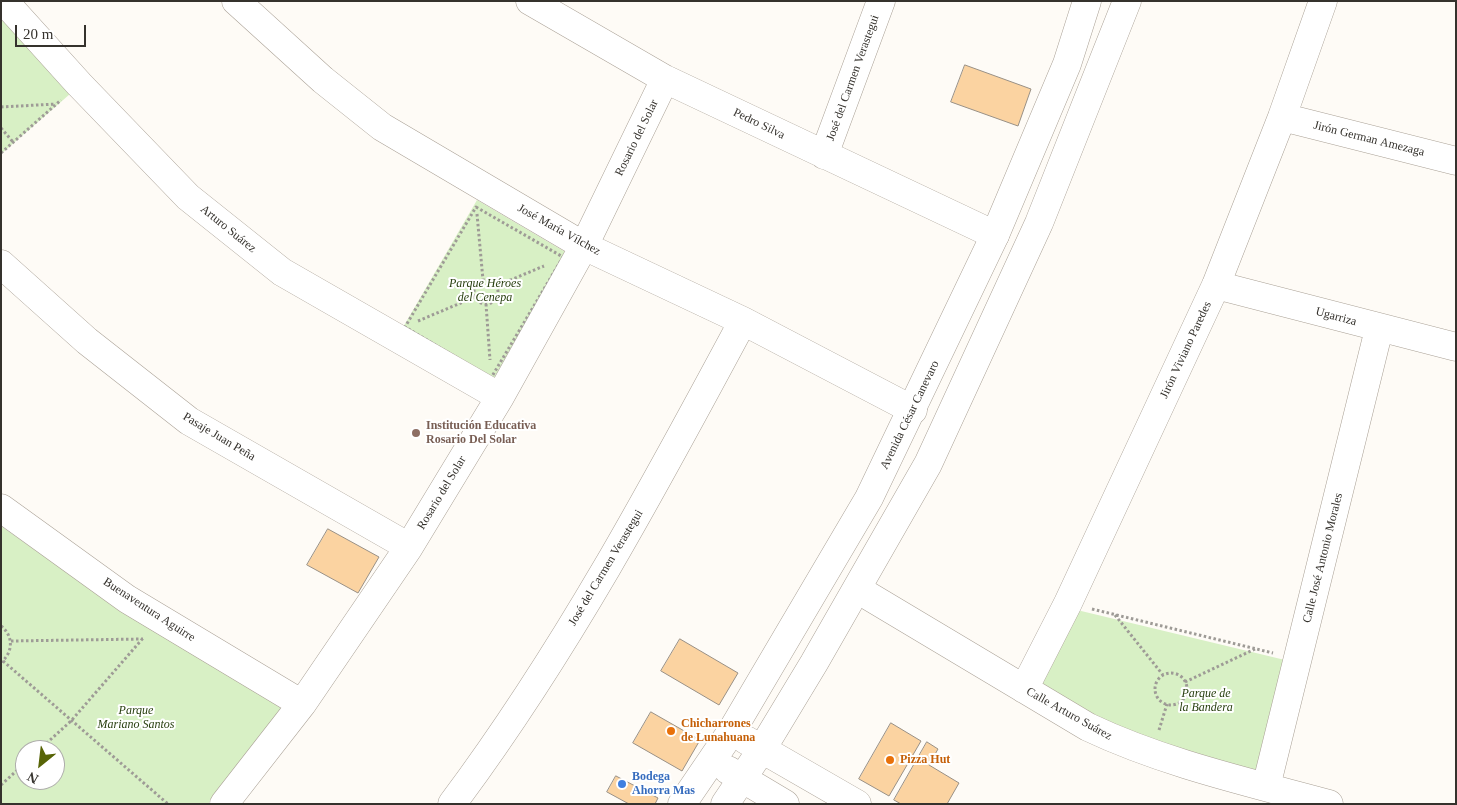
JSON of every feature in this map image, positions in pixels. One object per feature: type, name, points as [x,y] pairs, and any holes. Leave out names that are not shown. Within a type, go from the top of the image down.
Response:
[{"type":"street","name":"Arturo Suárez","points":[[4,1],[79,84],[188,197],[282,272],[402,333],[496,387]]},
{"type":"street","name":"José María Vílchez","points":[[236,1],[323,80],[382,127],[481,198],[743,321],[913,410]]},
{"type":"street","name":"José del Carmen Verastegui","points":[[824,155],[881,1]]},
{"type":"street","name":"Avenida César Canevaro","points":[[682,804],[731,732],[869,498],[996,235],[1067,64],[1087,1]]},
{"type":"street","points":[[726,804],[762,749],[857,589],[928,464],[1039,223],[1127,1]]},
{"type":"street","name":"Jirón Viviano Paredes","points":[[1024,689],[1068,603],[1216,285],[1282,117],[1323,1]]},
{"type":"street","name":"Pedro Silva","points":[[545,6],[665,79],[996,235]]},
{"type":"street","name":"Rosario del Solar","points":[[224,804],[302,704],[409,547],[496,387],[584,246],[665,79]]},
{"type":"street","name":"Jirón German Amezaga","points":[[1282,117],[1456,161]]},
{"type":"street","name":"Pasaje Juan Peña","points":[[1,264],[87,341],[189,421],[409,547]]},
{"type":"street","name":"Ugarriza","points":[[1216,285],[1456,348]]},
{"type":"street","name":"José del Carmen Verastegui","points":[[452,804],[536,683],[634,523],[743,321]]},
{"type":"street","name":"Calle José Antonio Morales","points":[[1266,787],[1379,329]]},
{"type":"street","name":"Buenaventura Aguirre","points":[[1,508],[127,599],[151,629],[302,704]]},
{"type":"street","name":"Calle Arturo Suárez","points":[[857,589],[1088,727],[1151,754],[1329,804]]},
{"type":"street","points":[[731,732],[857,804]]},
{"type":"street","points":[[711,761],[785,804]]},
{"type":"path","points":[[1,152],[79,84]]},
{"type":"path","points":[[1,106],[56,104]]},
{"type":"path","points":[[1,128],[14,142]]},
{"type":"path","points":[[475,297],[474,288],[483,280],[481,198]]},
{"type":"path","points":[[402,333],[481,198]]},
{"type":"path","points":[[481,198],[563,257],[496,387]]},
{"type":"path","points":[[483,280],[495,284],[498,290],[494,301],[486,304]]},
{"type":"path","points":[[402,333],[475,297]]},
{"type":"path","points":[[475,297],[486,304]]},
{"type":"path","points":[[486,304],[496,387]]},
{"type":"path","points":[[402,333],[496,387]]},
{"type":"path","points":[[1068,603],[1298,659]]},
{"type":"path","points":[[1114,615],[1163,675]]},
{"type":"path","points":[[1,626],[11,641],[8,655],[2,662],[168,804]]},
{"type":"path","points":[[11,641],[151,629]]},
{"type":"path","points":[[50,740],[71,721],[151,629]]},
{"type":"path","points":[[1185,682],[1256,649]]},
{"type":"path","points":[[1178,674],[1185,682],[1187,687],[1185,697],[1177,704],[1162,702],[1156,694],[1156,683],[1163,675],[1178,674]]},
{"type":"path","points":[[1,785],[15,772]]},
{"type":"green space","points":[[1,20],[70,94],[1,154]]},
{"type":"green space","name":"Parque Héroes del Cenepa","points":[[477,200],[567,253],[492,382],[402,329]]},
{"type":"green space","name":"Parque Mariano Santos","points":[[1,526],[79,581],[282,708],[208,804],[1,804]]},
{"type":"green space","name":"Parque de la Bandera","points":[[1077,610],[1285,660],[1256,776],[1156,749],[1036,683]]},
{"type":"building","points":[[965,65],[1031,89],[1018,126],[951,102]]},
{"type":"building","points":[[328,529],[379,557],[358,593],[307,565]]},
{"type":"building","points":[[680,639],[738,673],[719,705],[661,671]]},
{"type":"building","points":[[651,712],[700,740],[682,771],[633,743]]},
{"type":"building","name":"Pizza Hut","points":[[891,723],[921,741],[889,796],[859,779]]},
{"type":"building","points":[[927,742],[938,749],[929,765],[959,783],[947,804],[901,804],[894,800]]},
{"type":"building","name":"Bodega Ahorra Mas","points":[[616,776],[658,798],[655,804],[629,804],[607,792]]},
{"type":"place","name":"Institución Educativa Rosario Del Solar","points":[[416,433]]},
{"type":"place","name":"Chicharrones de Lunahuana","points":[[671,731]]},
{"type":"place","name":"Pizza Hut","points":[[890,760]]},
{"type":"place","name":"Bodega Ahorra Mas","points":[[622,784]]}]
